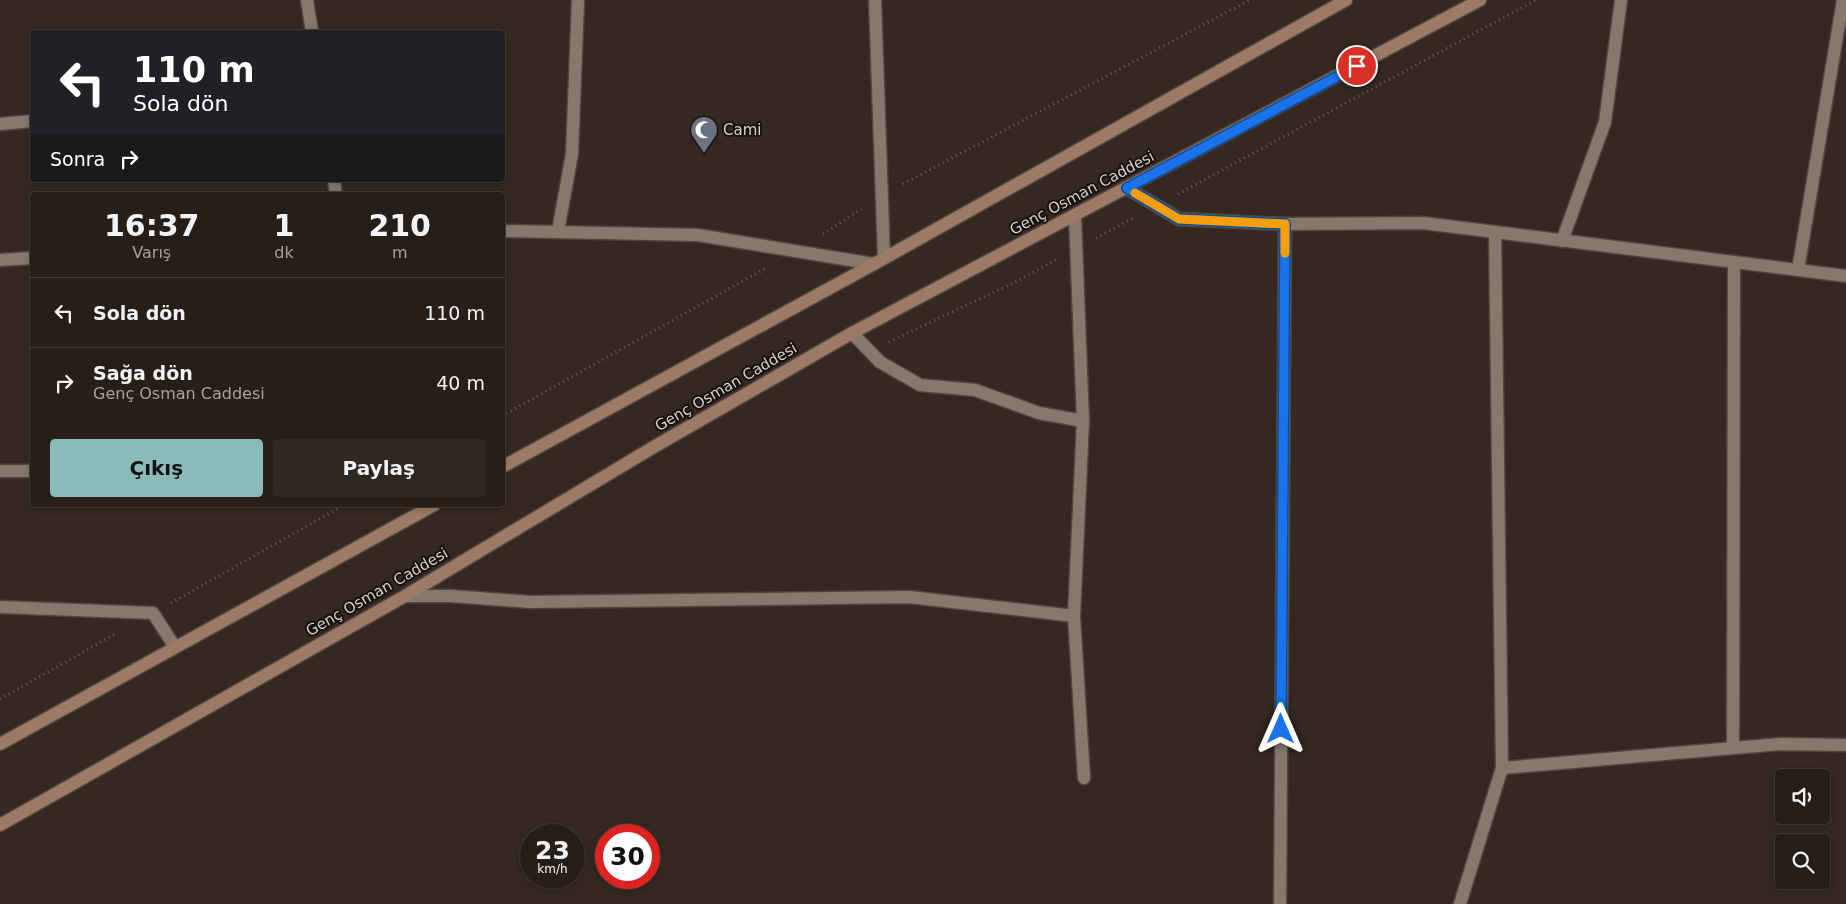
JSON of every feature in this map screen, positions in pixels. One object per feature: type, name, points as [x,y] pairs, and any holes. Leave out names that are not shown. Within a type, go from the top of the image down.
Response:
[{"type":"main road","points":[[505,465],[879,261],[1346,0]]},
{"type":"main road","name":"Genç Osman Caddesi","points":[[0,825],[404,596],[652,448],[852,333],[1480,0]]},
{"type":"main road","points":[[0,744],[430,507]]},
{"type":"street","points":[[307,0],[312,30]]},
{"type":"street","points":[[558,231],[572,154],[578,0]]},
{"type":"street","points":[[505,231],[698,235],[879,261],[875,0]]},
{"type":"street","points":[[1562,241],[1605,122],[1621,0]]},
{"type":"street","points":[[1798,270],[1843,0]]},
{"type":"street","points":[[0,124],[30,120]]},
{"type":"street","points":[[1127,188],[1179,219],[1285,224],[1423,223],[1846,276]]},
{"type":"street","points":[[1075,216],[1083,421],[1074,616],[1084,778]]},
{"type":"street","points":[[1280,904],[1285,224]]},
{"type":"street","points":[[1460,904],[1502,768],[1495,232]]},
{"type":"street","points":[[0,260],[30,258]]},
{"type":"street","points":[[1733,748],[1734,262]]},
{"type":"street","points":[[852,333],[880,362],[920,386],[975,390],[1039,413],[1083,421]]},
{"type":"street","points":[[0,471],[30,471]]},
{"type":"street","points":[[404,596],[451,596],[530,602],[909,597],[1074,616]]},
{"type":"street","points":[[0,607],[153,614],[175,647]]},
{"type":"street","points":[[1502,768],[1781,744],[1846,744]]},
{"type":"path","points":[[870,351],[1014,282],[1536,0]]},
{"type":"slow traffic","points":[[1135,193],[1179,219],[1285,224],[1285,253]]},
{"type":"place","name":"Cami","points":[[704,154]]},
{"type":"route","points":[[1281,729],[1285,224],[1179,219],[1127,188],[1357,66]]}]
